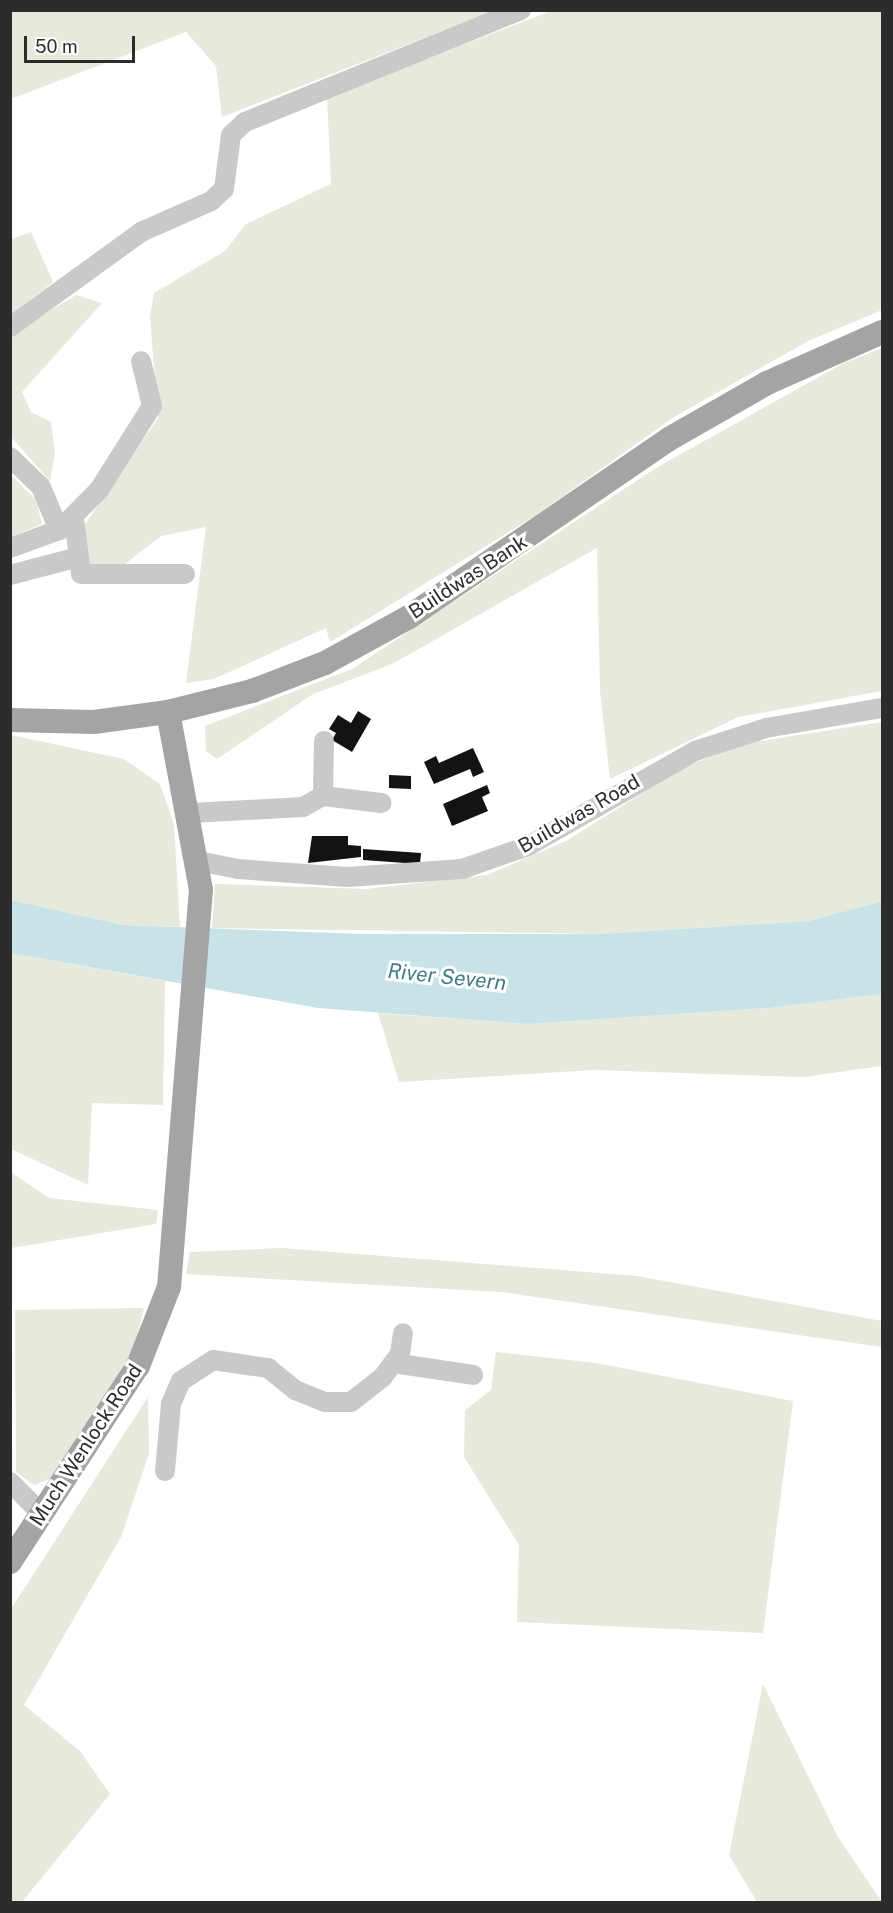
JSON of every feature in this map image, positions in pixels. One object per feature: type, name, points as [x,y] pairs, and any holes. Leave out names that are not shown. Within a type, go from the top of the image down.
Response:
[{"type":"main road","name":"Buildwas Bank","points":[[168,712],[252,691],[325,663],[418,610],[669,439],[767,383],[882,332]]},
{"type":"main road","points":[[10,720],[94,722],[168,712],[198,861]]},
{"type":"main road","name":"Much Wenlock Road","points":[[10,1562],[138,1366],[161,1315],[173,1264],[183,1076],[201,890],[198,861]]},
{"type":"street","points":[[10,327],[141,232],[211,201],[224,189],[231,135],[244,122],[521,10]]},
{"type":"street","points":[[10,548],[67,525],[152,406],[141,361]]},
{"type":"street","points":[[10,457],[41,487],[67,525],[77,570],[89,576],[185,574]]},
{"type":"street","points":[[10,575],[75,558]]},
{"type":"street","name":"Buildwas Road","points":[[198,861],[238,869],[347,877],[462,869],[528,846],[695,751],[766,728],[882,708]]},
{"type":"street","points":[[323,796],[324,741]]},
{"type":"street","points":[[189,813],[303,807],[323,796],[382,803]]},
{"type":"street","points":[[165,1472],[171,1404],[181,1381],[213,1360],[268,1368],[295,1390],[325,1402],[351,1402],[393,1364],[403,1333]]},
{"type":"street","points":[[393,1364],[473,1375]]},
{"type":"street","points":[[10,1482],[42,1514]]},
{"type":"shaded area","points":[[10,11],[493,11],[222,117],[216,66],[186,32],[11,99]]},
{"type":"shaded area","points":[[551,11],[882,11],[882,310],[808,341],[674,417],[538,514],[330,642],[326,628],[214,679],[186,683],[206,527],[161,536],[120,568],[83,566],[83,527],[158,418],[150,317],[154,293],[225,251],[246,224],[331,184],[327,97]]},
{"type":"shaded area","points":[[31,232],[53,282],[11,315],[11,239]]},
{"type":"shaded area","points":[[76,295],[102,303],[22,392],[31,412],[51,422],[55,453],[50,481],[11,437],[10,335]]},
{"type":"shaded area","points":[[882,348],[882,691],[738,717],[610,779],[600,691],[597,548],[392,664],[313,694],[217,759],[206,751],[205,726],[352,669],[656,468],[844,363]]},
{"type":"shaded area","points":[[10,474],[36,500],[42,524],[11,537]]},
{"type":"shaded area","points":[[882,722],[882,901],[809,921],[602,934],[212,928],[215,884],[366,889],[487,875],[568,840],[680,769],[742,744]]},
{"type":"shaded area","points":[[11,735],[124,759],[160,784],[174,824],[180,927],[123,925],[11,900]]},
{"type":"shaded area","points":[[11,953],[165,981],[163,1105],[92,1103],[88,1185],[11,1149]]},
{"type":"shaded area","points":[[882,994],[882,1066],[803,1077],[593,1070],[399,1082],[378,1013],[527,1024],[769,1008]]},
{"type":"shaded area","points":[[11,1172],[49,1198],[158,1210],[156,1224],[11,1248]]},
{"type":"shaded area","points":[[282,1248],[637,1276],[882,1321],[882,1347],[501,1292],[186,1274],[190,1252]]},
{"type":"shaded area","points":[[144,1308],[133,1352],[107,1397],[55,1477],[34,1485],[16,1472],[15,1310]]},
{"type":"shaded area","points":[[496,1352],[596,1363],[793,1401],[763,1633],[517,1622],[519,1545],[464,1457],[465,1410],[491,1390]]},
{"type":"shaded area","points":[[148,1397],[149,1453],[122,1535],[24,1705],[80,1751],[110,1794],[22,1902],[11,1902],[11,1609]]},
{"type":"shaded area","points":[[763,1684],[838,1837],[882,1902],[757,1902],[729,1855]]},
{"type":"water","name":"River Severn","points":[[11,900],[123,925],[363,934],[602,934],[809,921],[882,901],[882,994],[769,1008],[527,1024],[318,1008],[11,953]]},
{"type":"building","points":[[358,711],[371,719],[352,752],[332,740],[336,733],[329,729],[338,715],[351,723]]},
{"type":"building","points":[[473,748],[484,772],[473,777],[470,769],[434,784],[424,762],[436,756],[439,763]]},
{"type":"building","points":[[389,775],[411,776],[411,789],[389,788]]},
{"type":"building","points":[[487,785],[490,793],[482,797],[488,811],[452,826],[443,804]]},
{"type":"building","points":[[312,836],[348,836],[348,845],[361,846],[361,857],[308,863]]},
{"type":"building","points":[[363,849],[421,853],[420,864],[363,860]]}]
